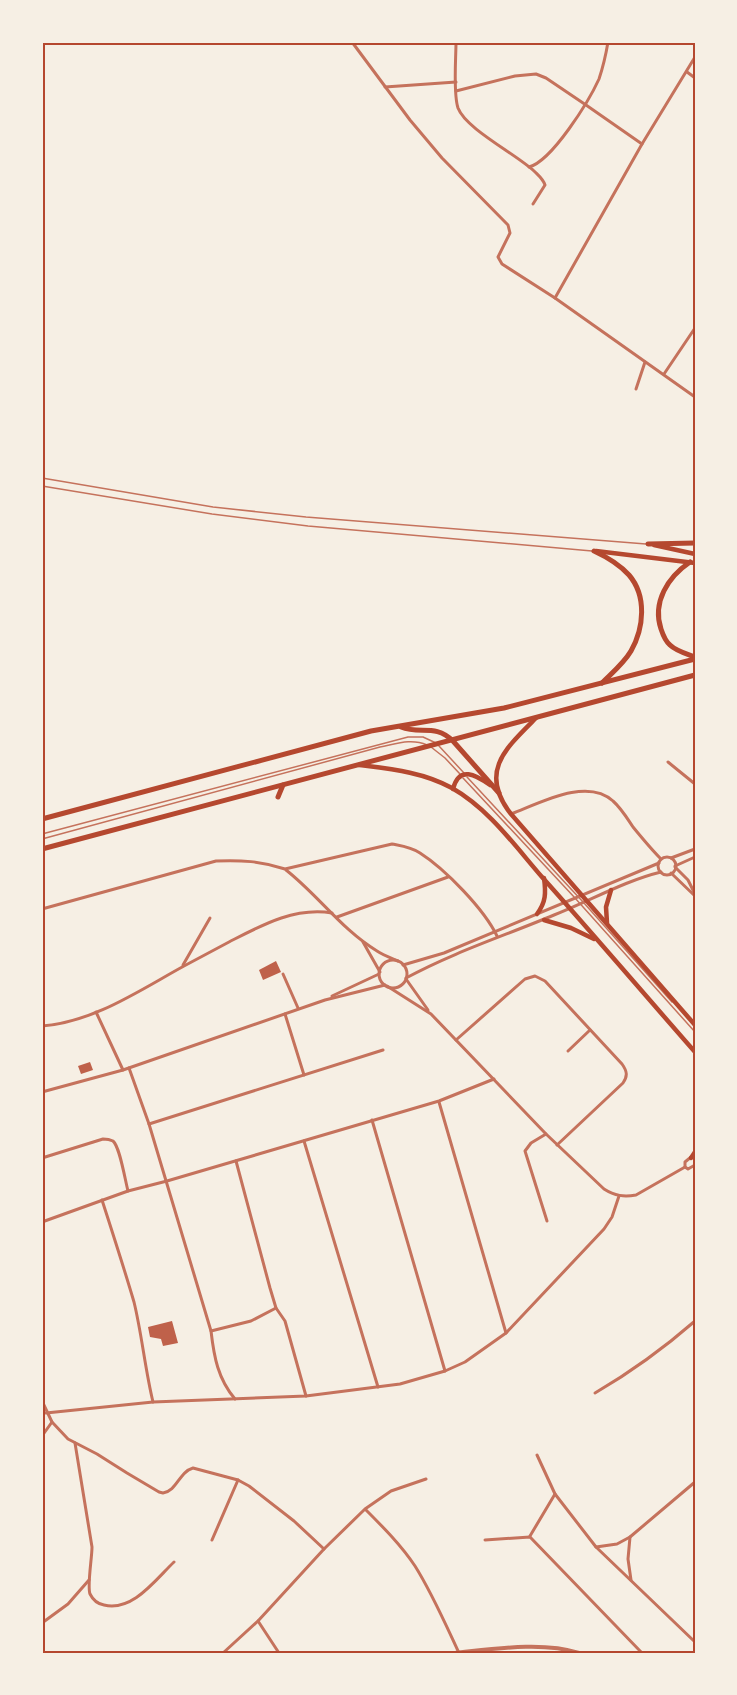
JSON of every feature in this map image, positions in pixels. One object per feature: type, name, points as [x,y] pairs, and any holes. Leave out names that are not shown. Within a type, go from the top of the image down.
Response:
[{"type":"highway","points":[[648,544],[695,543]]},
{"type":"highway","points":[[594,551],[610,559],[629,575],[636,586],[642,611],[636,639],[630,653],[601,683]]},
{"type":"highway","points":[[693,562],[680,569],[664,590],[658,616],[663,635],[669,645],[695,658]]},
{"type":"highway","points":[[42,819],[371,731],[504,708],[695,658]]},
{"type":"highway","points":[[42,849],[694,676]]},
{"type":"highway","points":[[399,726],[409,730],[435,730],[445,734],[499,793]]},
{"type":"highway","points":[[278,797],[284,785]]},
{"type":"main road","points":[[648,544],[695,554]]},
{"type":"main road","points":[[594,551],[693,562]]},
{"type":"main road","points":[[536,718],[508,746],[500,760],[496,774],[499,793],[504,804],[584,903],[608,926],[695,1026]]},
{"type":"main road","points":[[360,765],[414,773],[453,789],[470,800],[485,813],[544,878],[695,1052]]},
{"type":"main road","points":[[453,789],[455,782],[463,775],[477,776],[499,793]]},
{"type":"main road","points":[[537,914],[545,897],[544,878]]},
{"type":"main road","points":[[608,926],[606,907],[612,890]]},
{"type":"main road","points":[[544,920],[571,928],[596,940]]},
{"type":"street","points":[[352,42],[384,87],[442,158],[508,225],[510,233],[498,257],[502,264],[555,298],[695,398]]},
{"type":"street","points":[[456,42],[458,108],[465,119],[542,179],[545,185],[533,204]]},
{"type":"street","points":[[529,167],[537,164],[549,153],[586,105],[599,77],[608,42]]},
{"type":"street","points":[[555,298],[642,144],[695,57]]},
{"type":"street","points":[[687,72],[695,78]]},
{"type":"street","points":[[456,92],[515,76],[536,74],[546,78],[642,144]]},
{"type":"street","points":[[384,87],[456,82]]},
{"type":"street","points":[[664,374],[695,328]]},
{"type":"street","points":[[636,389],[645,362]]},
{"type":"street","points":[[668,762],[695,784]]},
{"type":"street","points":[[512,814],[576,791],[594,791],[615,802],[660,861]]},
{"type":"street","points":[[285,869],[392,844],[408,847],[435,864],[472,900],[497,936]]},
{"type":"street","points":[[403,964],[430,958],[621,879],[665,857],[671,858],[695,849]]},
{"type":"street","points":[[671,873],[675,867],[695,857]]},
{"type":"street","points":[[671,858],[675,867],[688,880],[695,895]]},
{"type":"street","points":[[42,909],[216,861],[241,860],[285,869],[362,940],[378,952],[403,964],[406,979],[431,1014],[546,1134],[604,1189],[619,1196],[636,1195],[685,1167],[688,1169],[695,1165]]},
{"type":"street","points":[[660,861],[658,867],[661,872]]},
{"type":"street","points":[[42,1092],[123,1071],[326,1000],[386,985],[398,987],[406,979],[443,959],[497,936],[544,920],[645,876],[661,872],[671,873],[695,895]]},
{"type":"street","points":[[337,917],[448,877]]},
{"type":"street","points":[[621,879],[624,885]]},
{"type":"street","points":[[42,1026],[96,1012],[162,980],[267,922],[292,914],[312,911],[332,913]]},
{"type":"street","points":[[182,967],[210,918]]},
{"type":"street","points":[[362,940],[380,973]]},
{"type":"street","points":[[398,961],[388,961],[381,967],[381,980],[431,1014]]},
{"type":"street","points":[[326,1000],[380,973]]},
{"type":"street","points":[[282,975],[298,1009]]},
{"type":"street","points":[[456,1040],[525,979],[535,976],[545,981],[626,1070],[626,1079],[557,1145]]},
{"type":"street","points":[[96,1012],[123,1071]]},
{"type":"street","points":[[285,1014],[304,1075]]},
{"type":"street","points":[[568,1052],[590,1030]]},
{"type":"street","points":[[149,1124],[383,1050]]},
{"type":"street","points":[[129,1068],[167,1181],[211,1331],[213,1354],[223,1382],[235,1399]]},
{"type":"street","points":[[42,1222],[128,1191],[439,1101],[494,1079]]},
{"type":"street","points":[[439,1101],[506,1333]]},
{"type":"street","points":[[372,1120],[445,1371]]},
{"type":"street","points":[[546,1134],[531,1143],[525,1151],[547,1221]]},
{"type":"street","points":[[42,1158],[109,1139],[117,1150],[128,1191]]},
{"type":"street","points":[[304,1141],[378,1388]]},
{"type":"street","points":[[685,1167],[685,1162],[694,1155]]},
{"type":"street","points":[[236,1161],[270,1288],[276,1308],[285,1321],[306,1396]]},
{"type":"street","points":[[46,1413],[153,1402],[306,1396],[378,1388],[445,1371],[465,1362],[506,1333],[604,1230],[615,1210],[619,1196]]},
{"type":"street","points":[[102,1200],[134,1302],[153,1402]]},
{"type":"street","points":[[211,1331],[251,1321],[276,1308]]},
{"type":"street","points":[[595,1393],[644,1361],[695,1321]]},
{"type":"street","points":[[42,1401],[51,1422],[62,1434],[134,1478],[163,1493],[170,1491],[186,1470],[193,1468],[238,1480],[260,1493],[324,1549]]},
{"type":"street","points":[[42,1436],[51,1422]]},
{"type":"street","points":[[75,1443],[92,1547],[89,1591],[96,1601],[108,1606],[120,1605],[137,1597],[174,1562]]},
{"type":"street","points":[[537,1455],[555,1494],[597,1546],[695,1642]]},
{"type":"street","points":[[223,1653],[258,1621],[324,1549],[365,1509],[391,1491],[426,1479]]},
{"type":"street","points":[[212,1540],[238,1480]]},
{"type":"street","points":[[597,1546],[617,1544],[630,1537],[695,1482]]},
{"type":"street","points":[[530,1537],[555,1494]]},
{"type":"street","points":[[365,1509],[392,1536],[413,1563],[442,1617],[457,1653],[539,1646],[579,1653]]},
{"type":"street","points":[[485,1540],[530,1537],[642,1653]]},
{"type":"street","points":[[630,1537],[628,1559],[632,1582]]},
{"type":"street","points":[[42,1623],[68,1604],[90,1579]]},
{"type":"street","points":[[258,1621],[279,1653]]},
{"type":"lane","points":[[42,478],[224,508],[306,517],[648,544]]},
{"type":"lane","points":[[42,486],[212,514],[308,526],[594,551]]},
{"type":"lane","points":[[42,834],[408,737],[423,737],[438,745],[463,775]]},
{"type":"lane","points":[[42,838],[380,747],[414,741],[430,746],[463,775],[578,896]]},
{"type":"lane","points":[[584,903],[695,1026]]},
{"type":"lane","points":[[584,903],[695,1032]]},
{"type":"building","points":[[276,961],[281,972],[263,980],[259,970]]},
{"type":"building","points":[[90,1062],[93,1070],[81,1074],[78,1066]]},
{"type":"building","points":[[172,1321],[178,1343],[163,1346],[161,1339],[150,1337],[148,1327]]}]
